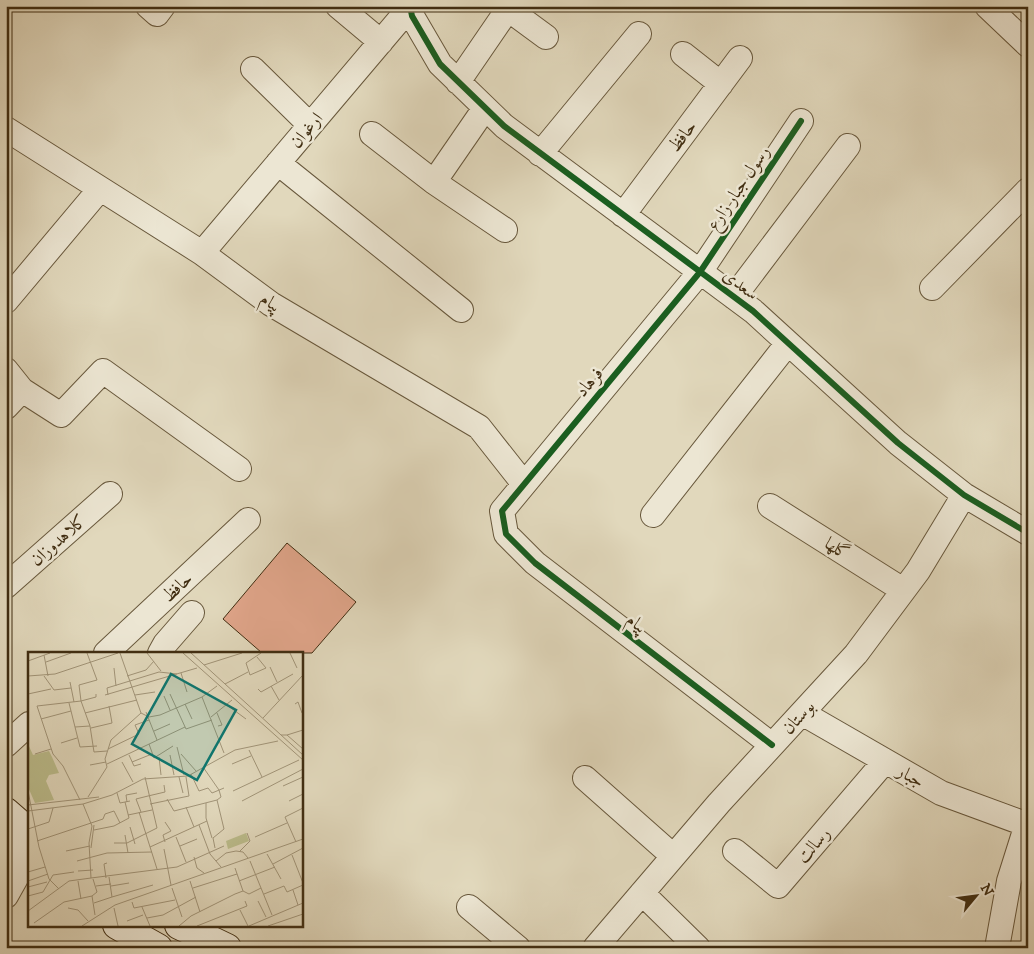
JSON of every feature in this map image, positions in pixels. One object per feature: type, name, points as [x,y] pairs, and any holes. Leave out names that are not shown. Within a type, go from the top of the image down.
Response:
[{"type":"main road","points":[[6,812],[28,831]]},
{"type":"main road","points":[[119,926],[158,948]]},
{"type":"main road","points":[[188,935],[227,948]]},
{"type":"street","points":[[148,6],[158,14],[163,6]]},
{"type":"street","points":[[338,6],[381,42]]},
{"type":"street","name":"ارغوان","points":[[202,254],[410,6]]},
{"type":"street","name":"سعدی","points":[[410,6],[412,16],[440,64],[504,126],[753,311],[898,443],[964,495],[1028,533]]},
{"type":"street","points":[[987,6],[1028,45]]},
{"type":"street","points":[[458,82],[508,10],[546,37]]},
{"type":"street","points":[[540,154],[639,34]]},
{"type":"street","points":[[683,54],[721,84]]},
{"type":"street","name":"حافظ","points":[[623,215],[740,58]]},
{"type":"street","points":[[253,69],[310,126]]},
{"type":"street","points":[[434,182],[485,108]]},
{"type":"street","name":"رسول جبار زارع","points":[[700,272],[801,121]]},
{"type":"street","name":"پیام","points":[[6,129],[202,254],[271,304],[480,427],[524,484]]},
{"type":"street","points":[[372,134],[434,182],[505,230]]},
{"type":"street","points":[[734,297],[848,146]]},
{"type":"street","points":[[278,163],[461,310]]},
{"type":"street","points":[[11,287],[100,189]]},
{"type":"street","points":[[932,288],[1028,190]]},
{"type":"street","name":"فرهاد","points":[[502,511],[700,272]]},
{"type":"street","points":[[653,516],[788,343]]},
{"type":"street","points":[[6,370],[14,399],[61,415],[103,371],[239,468]]},
{"type":"street","name":"کلاهدوزان","points":[[6,586],[110,494]]},
{"type":"street","name":"بوستان","points":[[595,948],[673,856],[856,654],[918,571],[964,495]]},
{"type":"street","name":"گلها","points":[[770,506],[903,590]]},
{"type":"street","name":"پیام","points":[[502,511],[506,534],[535,563],[772,745]]},
{"type":"street","name":"حافظ","points":[[107,652],[248,520]]},
{"type":"street","points":[[161,652],[165,644],[192,613]]},
{"type":"street","name":"جبار","points":[[802,714],[941,793],[1027,824]]},
{"type":"street","points":[[6,745],[28,725]]},
{"type":"street","name":"رسالت","points":[[735,851],[778,886],[886,761]]},
{"type":"street","points":[[585,778],[673,856]]},
{"type":"street","points":[[997,948],[1009,881],[1027,824]]},
{"type":"street","points":[[6,896],[22,857]]},
{"type":"street","points":[[642,893],[698,948]]},
{"type":"street","points":[[469,908],[518,948]]},
{"type":"building","points":[[287,543],[356,602],[312,653],[261,652],[223,619]]},
{"type":"cycle path","points":[[410,6],[412,16],[440,64],[504,126],[753,311],[898,443],[964,495],[1028,533]]},
{"type":"cycle path","points":[[772,745],[535,563],[506,534],[502,511],[700,272],[801,121]]}]
